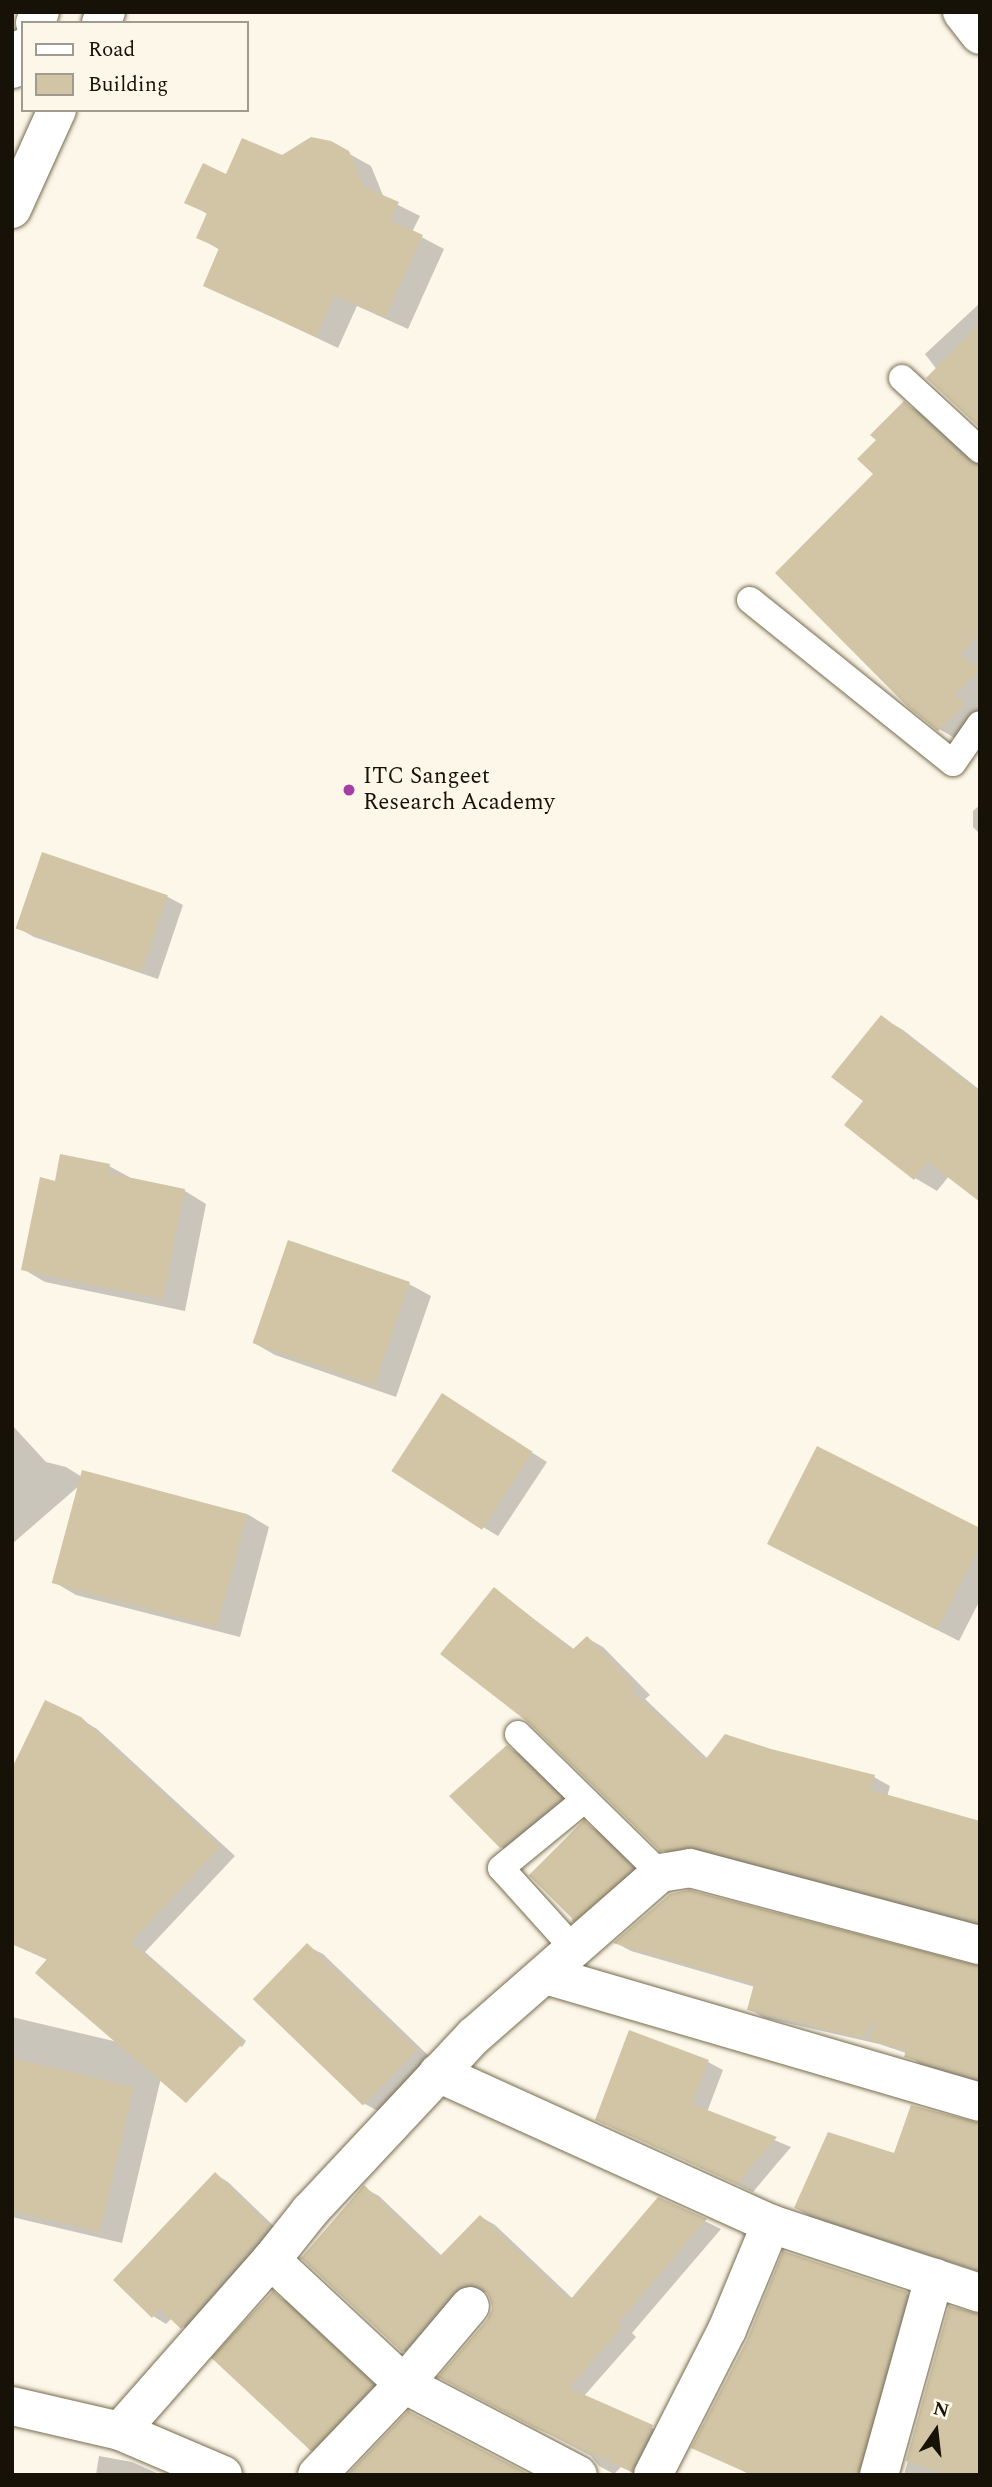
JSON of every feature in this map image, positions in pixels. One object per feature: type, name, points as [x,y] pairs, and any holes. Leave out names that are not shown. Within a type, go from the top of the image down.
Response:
[{"type":"street","points":[[962,12],[980,35]]},
{"type":"street","points":[[12,69],[21,52]]},
{"type":"street","points":[[12,209],[56,112]]},
{"type":"street","points":[[120,2431],[271,2260],[310,2211],[438,2073],[474,2036],[660,1873],[690,1868],[980,1945]]},
{"type":"street","points":[[546,1975],[980,2102]]},
{"type":"street","points":[[438,2073],[771,2224],[980,2294]]},
{"type":"street","points":[[653,2475],[727,2330],[771,2224]]},
{"type":"street","points":[[271,2260],[404,2384],[578,2475]]},
{"type":"street","points":[[879,2475],[934,2278]]},
{"type":"street","points":[[317,2475],[404,2384],[470,2306]]},
{"type":"street","points":[[12,2406],[120,2431],[223,2475]]},
{"type":"lane","points":[[902,378],[980,450]]},
{"type":"lane","points":[[750,600],[953,764],[980,724]]},
{"type":"lane","points":[[517,1734],[660,1873]]},
{"type":"lane","points":[[575,1950],[501,1868],[584,1800]]},
{"type":"building","points":[[311,137],[331,141],[349,151],[364,187],[399,202],[390,220],[423,235],[385,318],[335,295],[316,337],[203,286],[219,248],[196,238],[207,213],[184,203],[203,163],[226,174],[242,138],[282,155]]},
{"type":"building","points":[[980,323],[980,428],[926,378]]},
{"type":"building","points":[[904,401],[969,462],[980,465],[980,634],[961,653],[979,670],[955,695],[965,704],[938,731],[907,706],[775,573],[873,474],[857,459],[876,440],[870,435]]},
{"type":"building","points":[[42,852],[168,895],[141,972],[16,929]]},
{"type":"building","points":[[881,1015],[980,1092],[980,1202],[928,1162],[914,1180],[844,1125],[863,1101],[831,1077]]},
{"type":"building","points":[[60,1154],[110,1164],[108,1173],[185,1189],[163,1299],[21,1270],[40,1177],[55,1181]]},
{"type":"building","points":[[288,1240],[410,1282],[374,1385],[253,1343]]},
{"type":"building","points":[[442,1393],[533,1452],[482,1530],[391,1471]]},
{"type":"building","points":[[817,1446],[980,1528],[980,1545],[937,1630],[767,1544]]},
{"type":"building","points":[[82,1470],[247,1514],[217,1627],[52,1583]]},
{"type":"building","points":[[494,1587],[572,1650],[587,1636],[635,1685],[631,1690],[705,1760],[725,1734],[771,1749],[875,1775],[871,1790],[980,1821],[980,1922],[696,1847],[660,1851],[529,1723],[440,1654]]},
{"type":"building","points":[[45,1700],[81,1717],[220,1847],[131,1942],[244,2042],[186,2103],[35,1973],[47,1959],[12,1944],[12,1768]]},
{"type":"building","points":[[507,1745],[561,1798],[500,1848],[449,1796]]},
{"type":"building","points":[[584,1820],[632,1868],[577,1923],[529,1875]]},
{"type":"building","points":[[689,1890],[980,1966],[980,2079],[904,2057],[906,2050],[868,2040],[878,2019],[861,2038],[747,2010],[754,1984],[613,1943],[670,1894]]},
{"type":"building","points":[[307,1943],[417,2049],[363,2105],[253,1999]]},
{"type":"building","points":[[629,2030],[709,2060],[692,2104],[777,2137],[737,2184],[595,2120]]},
{"type":"building","points":[[12,2058],[134,2087],[100,2232],[12,2211]]},
{"type":"building","points":[[911,2105],[980,2123],[980,2270],[794,2208],[828,2132],[894,2153]]},
{"type":"building","points":[[215,2172],[270,2226],[181,2329],[160,2309],[152,2318],[113,2280]]},
{"type":"building","points":[[364,2185],[439,2257],[480,2215],[570,2300],[658,2197],[707,2219],[618,2323],[622,2327],[569,2388],[653,2425],[632,2472],[533,2427],[438,2377],[487,2320],[492,2309],[491,2299],[484,2289],[473,2284],[454,2291],[402,2352],[301,2258]]},
{"type":"building","points":[[783,2251],[907,2292],[858,2475],[752,2475],[691,2448],[747,2340]]},
{"type":"building","points":[[273,2291],[373,2384],[311,2451],[211,2358]]},
{"type":"building","points":[[949,2306],[980,2314],[980,2475],[950,2475],[906,2461]]},
{"type":"building","points":[[408,2411],[527,2473],[529,2475],[347,2475]]},
{"type":"place","name":"ITC Sangeet Research Academy","points":[[349,790]]}]
